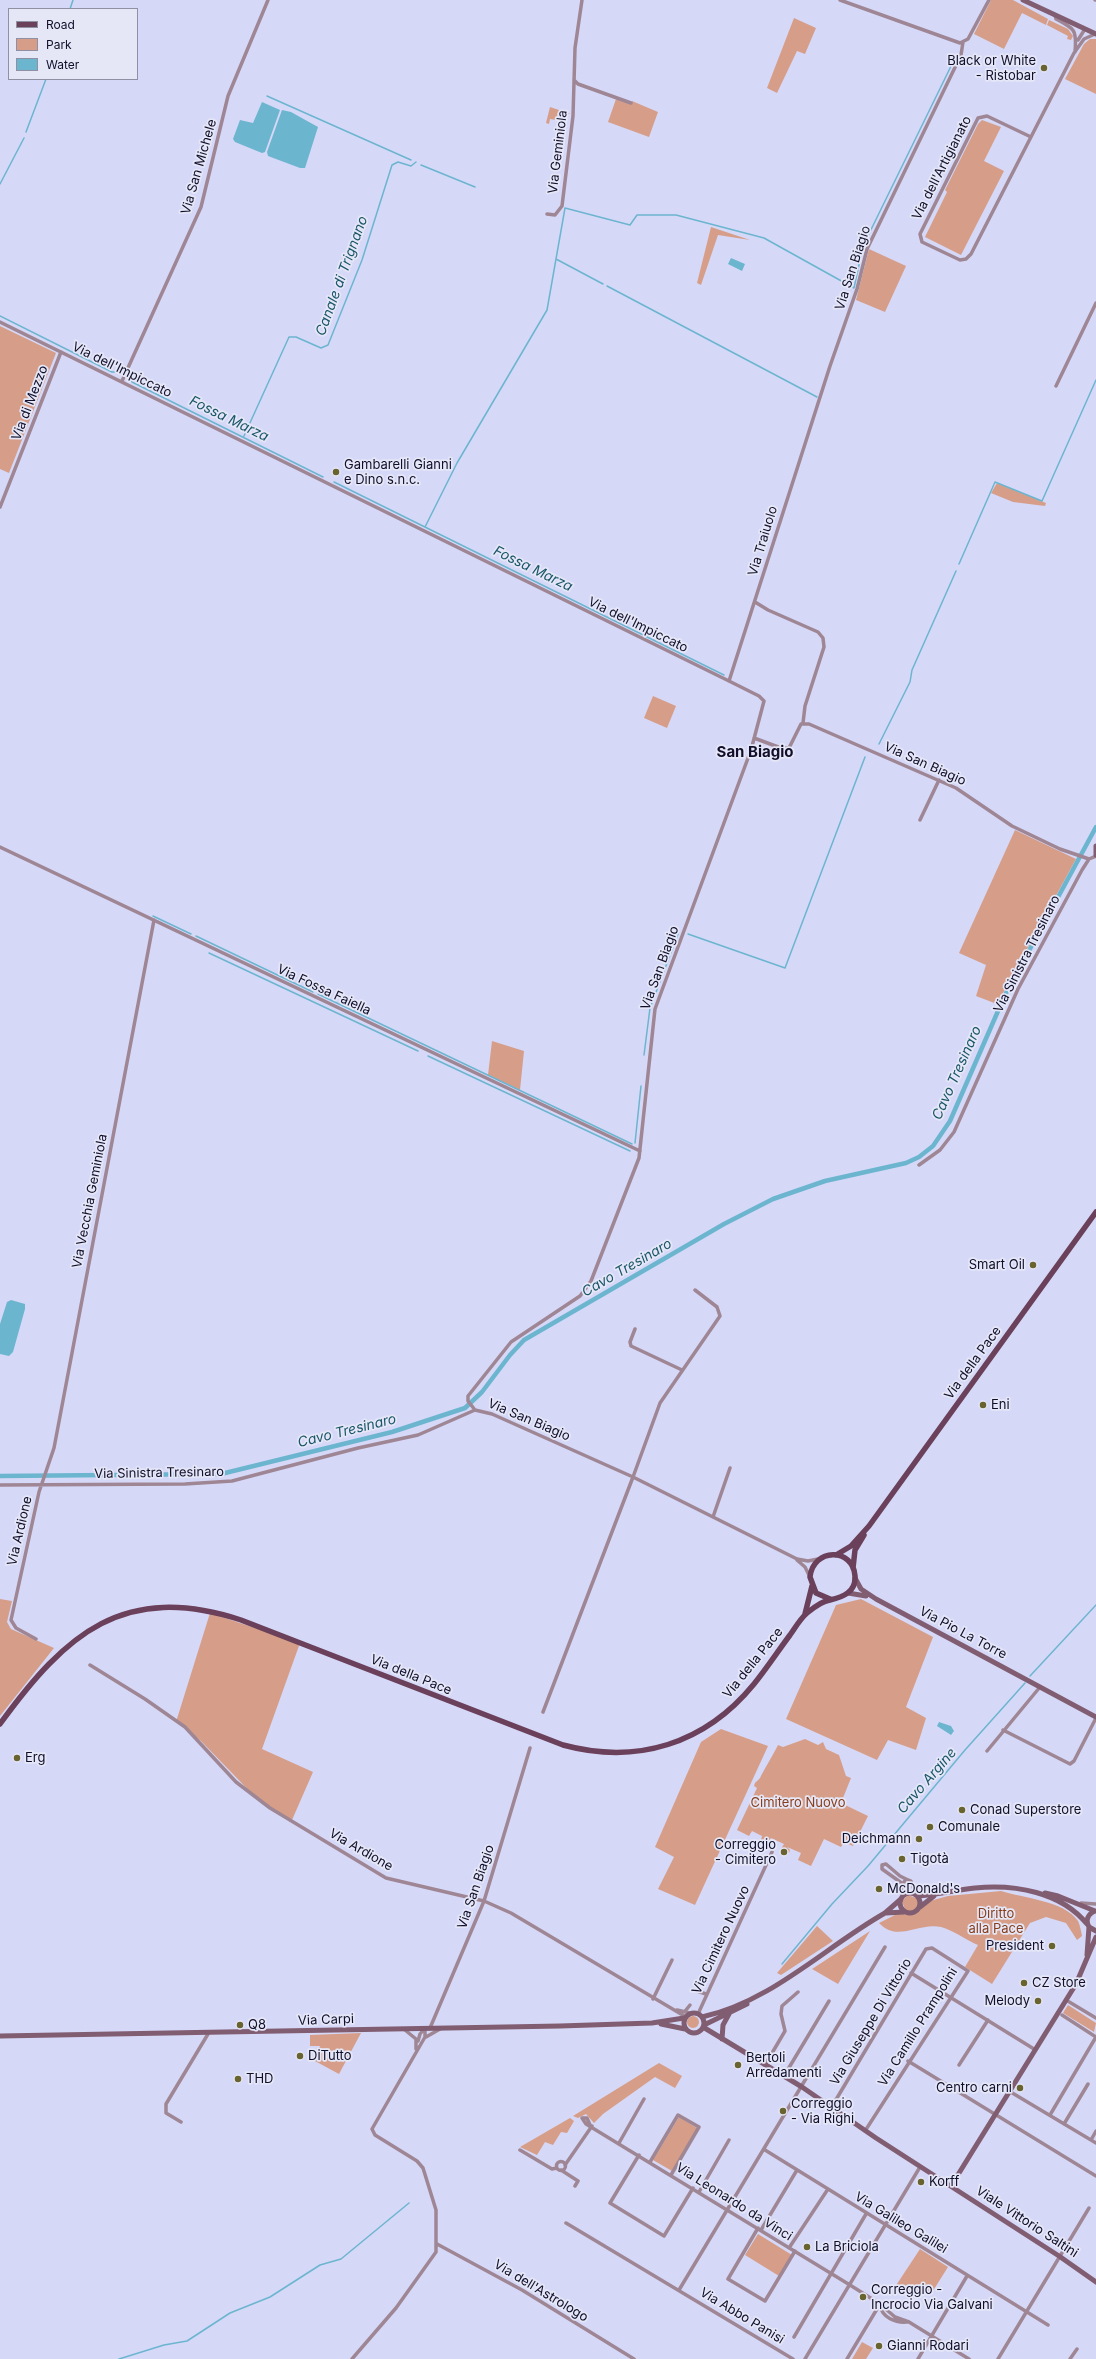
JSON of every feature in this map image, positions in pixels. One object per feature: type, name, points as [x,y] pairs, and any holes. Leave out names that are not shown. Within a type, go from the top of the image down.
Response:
[{"type":"main road","points":[[1023,0],[1096,34]]},
{"type":"main road","points":[[1096,846],[1096,855]]},
{"type":"main road","name":"Via della Pace","points":[[853,1568],[855,1550],[869,1526],[1096,1212]]},
{"type":"main road","name":"Via della Pace","points":[[836,1555],[851,1546],[869,1526]]},
{"type":"main road","points":[[828,1555],[836,1555],[846,1560],[853,1568],[855,1577],[853,1586],[848,1593],[842,1598],[830,1600],[819,1595],[812,1586],[810,1577],[812,1567],[819,1559],[828,1555]]},
{"type":"main road","name":"Via Pio La Torre","points":[[855,1577],[860,1589],[876,1599],[1096,1718]]},
{"type":"main road","name":"Via della Pace","points":[[0,1724],[48,1664],[67,1646],[89,1630],[130,1612],[178,1606],[204,1609],[241,1620],[563,1745],[608,1753],[641,1752],[680,1741],[720,1718],[754,1684],[805,1614],[812,1586]]},
{"type":"main road","name":"Via Pio La Torre","points":[[848,1593],[860,1594],[876,1599]]},
{"type":"main road","name":"Via della Pace","points":[[805,1614],[830,1600]]},
{"type":"main road","points":[[774,1985],[732,2008],[700,2015],[686,2015],[685,2029],[691,2033],[699,2032],[703,2026],[729,2014],[774,1985],[885,1913],[901,1898],[909,1893],[917,1895],[937,1894],[987,1887],[1038,1893],[1066,1899],[1095,1911]]},
{"type":"main road","points":[[1038,1893],[1070,1906],[1088,1926],[1096,1931]]},
{"type":"main road","points":[[885,1913],[914,1913],[937,1894]]},
{"type":"main road","points":[[917,1895],[920,1902],[919,1908]]},
{"type":"main road","points":[[901,1898],[900,1906],[904,1912]]},
{"type":"main road","points":[[1087,1958],[1089,1915],[1095,1911]]},
{"type":"main road","points":[[951,2186],[1008,2090],[1066,2000],[1096,1937]]},
{"type":"main road","points":[[722,2039],[723,2025],[729,2014]]},
{"type":"main road","name":"Via Carpi","points":[[652,2023],[686,2015]]},
{"type":"main road","points":[[700,2015],[703,2026]]},
{"type":"main road","name":"Via Carpi","points":[[0,2036],[208,2034],[652,2023],[685,2029]]},
{"type":"main road","name":"Viale Vittorio Saltini","points":[[703,2026],[802,2087],[865,2131],[1059,2256],[1096,2282]]},
{"type":"main road","name":"Viale Vittorio Saltini","points":[[699,2032],[706,2032],[722,2039]]},
{"type":"street","name":"Via San Michele","points":[[122,381],[201,207],[228,96],[268,0]]},
{"type":"street","name":"Via Geminiola","points":[[547,214],[555,215],[562,206],[573,116],[575,48],[582,0]]},
{"type":"street","points":[[840,0],[955,43],[963,42],[968,39],[985,2],[989,0]]},
{"type":"street","points":[[1055,15],[1056,19],[1074,30],[1076,36],[1074,53]]},
{"type":"street","points":[[1074,53],[1078,38],[1085,29]]},
{"type":"street","name":"Via dell'Artigianato","points":[[1031,137],[987,116],[978,118],[920,234],[922,242],[960,260],[968,256],[1031,137],[1074,53],[1084,39],[1096,34]]},
{"type":"street","name":"Via San Biagio","points":[[791,486],[857,289],[867,249],[961,55],[963,42]]},
{"type":"street","points":[[574,80],[578,84],[631,103]]},
{"type":"street","points":[[1056,386],[1096,303]]},
{"type":"street","name":"Via dell'Impiccato","points":[[0,322],[759,696],[764,701],[754,738]]},
{"type":"street","name":"Via di Mezzo","points":[[0,507],[61,352]]},
{"type":"street","name":"Via Traiuolo","points":[[755,602],[791,486]]},
{"type":"street","points":[[729,681],[755,602],[818,632],[823,638],[824,647],[804,711],[803,723],[789,748],[781,748],[754,738]]},
{"type":"street","name":"Via San Biagio","points":[[803,723],[939,780],[966,793],[1012,826],[1060,849],[1077,854],[1087,859]]},
{"type":"street","name":"Via San Biagio","points":[[633,1476],[492,1414],[475,1410],[470,1403],[468,1396],[511,1342],[572,1302],[587,1288],[636,1169],[640,1151],[655,1009],[754,738]]},
{"type":"street","points":[[920,820],[939,780]]},
{"type":"street","name":"Via Fossa Faiella","points":[[0,847],[640,1151]]},
{"type":"street","points":[[1087,859],[1096,855]]},
{"type":"street","name":"Via Sinistra Tresinaro","points":[[919,1165],[940,1150],[954,1132],[1018,989],[1087,859]]},
{"type":"street","name":"Via Vecchia Geminiola","points":[[42,1484],[54,1448],[154,920]]},
{"type":"street","points":[[543,1712],[660,1403],[720,1316],[717,1307],[695,1290]]},
{"type":"street","points":[[635,1329],[630,1342],[631,1346],[682,1370]]},
{"type":"street","name":"Via Sinistra Tresinaro","points":[[0,1485],[191,1484],[232,1481],[358,1448],[418,1435],[475,1410]]},
{"type":"street","points":[[713,1517],[730,1468]]},
{"type":"street","points":[[633,1476],[797,1559],[808,1561],[819,1559]]},
{"type":"street","name":"Via Ardione","points":[[36,1638],[16,1628],[11,1620],[42,1484]]},
{"type":"street","points":[[797,1559],[805,1567],[810,1577]]},
{"type":"street","name":"Via Ardione","points":[[90,1665],[145,1699],[185,1727],[236,1782],[270,1808],[372,1870],[386,1878],[484,1901],[511,1913],[653,1998],[686,2015]]},
{"type":"street","points":[[987,1751],[1040,1687]]},
{"type":"street","points":[[1003,1730],[1070,1764],[1074,1761],[1096,1718]]},
{"type":"street","name":"Via San Biagio","points":[[417,2042],[420,2034],[428,2028],[484,1901],[530,1748]]},
{"type":"street","name":"Via Cimitero Nuovo","points":[[700,2015],[706,1994],[772,1852]]},
{"type":"street","points":[[903,1884],[882,1869],[882,1865],[886,1864],[911,1881],[917,1895]]},
{"type":"street","points":[[901,1898],[903,1884],[906,1879]]},
{"type":"street","points":[[1066,1899],[1086,1905],[1096,1904]]},
{"type":"street","points":[[679,2290],[729,2211],[885,1947]]},
{"type":"street","name":"Via Giuseppe Di Vittorio","points":[[832,2108],[926,1949],[929,1947]]},
{"type":"street","name":"Via Camillo Prampolini","points":[[865,2131],[908,2061],[968,1971],[929,1947]]},
{"type":"street","points":[[653,1998],[672,1960]]},
{"type":"street","points":[[911,1974],[1034,2049]]},
{"type":"street","points":[[697,1991],[706,1994]]},
{"type":"street","points":[[765,2065],[785,2031],[781,2014],[782,2006],[798,1992]]},
{"type":"street","points":[[1066,2000],[1096,2018]]},
{"type":"street","points":[[784,2076],[829,2001]]},
{"type":"street","points":[[686,2015],[690,2005]]},
{"type":"street","points":[[1050,2115],[1096,2037],[1062,2016]]},
{"type":"street","points":[[959,2065],[988,2020]]},
{"type":"street","points":[[352,2359],[396,2308],[436,2252],[436,2210],[423,2168],[417,2161],[372,2131],[376,2120],[425,2037],[428,2028]]},
{"type":"street","points":[[425,2037],[442,2028]]},
{"type":"street","points":[[402,2029],[414,2035],[417,2042],[416,2050]]},
{"type":"street","points":[[181,2122],[166,2113],[166,2104],[208,2034]]},
{"type":"street","points":[[908,2061],[1096,2176]]},
{"type":"street","points":[[1064,2124],[1088,2084]]},
{"type":"street","points":[[1008,2090],[1096,2143]]},
{"type":"street","points":[[619,2143],[644,2099]]},
{"type":"street","points":[[650,2162],[678,2115],[699,2127],[671,2175]]},
{"type":"street","name":"Via Leonardo da Vinci","points":[[565,2165],[591,2125],[880,2304]]},
{"type":"street","points":[[1091,2140],[1096,2131]]},
{"type":"street","points":[[699,2192],[730,2140]]},
{"type":"street","points":[[520,2150],[552,2169],[559,2169],[578,2181],[575,2186]]},
{"type":"street","name":"Via Galileo Galilei","points":[[765,2150],[866,2214],[1048,2325]]},
{"type":"street","points":[[639,2155],[610,2203],[664,2236],[693,2188]]},
{"type":"street","points":[[558,2162],[562,2162],[565,2165],[559,2169],[558,2162]]},
{"type":"street","points":[[805,2359],[920,2167]]},
{"type":"street","points":[[795,2251],[765,2301],[728,2279],[797,2170]]},
{"type":"street","points":[[789,2248],[828,2189]]},
{"type":"street","points":[[998,2359],[1089,2208]]},
{"type":"street","points":[[794,2337],[866,2214]]},
{"type":"street","name":"Via Abbo Panisi","points":[[566,2223],[793,2359]]},
{"type":"street","name":"Via dell'Astrologo","points":[[437,2244],[522,2290],[634,2359]]},
{"type":"street","points":[[918,2359],[967,2276]]},
{"type":"street","points":[[880,2304],[885,2315],[893,2321],[898,2323],[909,2322],[969,2359]]},
{"type":"street","points":[[847,2359],[880,2304]]},
{"type":"street","points":[[1070,2359],[1077,2349]]},
{"type":"green space","points":[[991,0],[1013,0],[1048,19],[1046,25],[1022,13],[1004,49],[974,34]]},
{"type":"green space","points":[[794,18],[816,28],[805,54],[797,51],[777,93],[767,88]]},
{"type":"green space","points":[[1049,20],[1068,29],[1073,36],[1071,40],[1067,39],[1068,36],[1047,25]]},
{"type":"green space","points":[[1090,39],[1096,39],[1096,94],[1065,79],[1084,44]]},
{"type":"green space","points":[[616,99],[631,104],[632,101],[658,112],[649,137],[608,122]]},
{"type":"green space","points":[[550,107],[571,114],[558,112],[556,120],[550,119],[549,124],[546,123]]},
{"type":"green space","points":[[982,120],[1001,127],[984,161],[1004,171],[961,255],[925,237],[947,192],[945,190],[978,124]]},
{"type":"green space","points":[[711,227],[750,240],[718,235],[701,285],[697,283]]},
{"type":"green space","points":[[869,249],[906,266],[885,312],[856,300]]},
{"type":"green space","points":[[0,326],[56,353],[9,473],[0,469]]},
{"type":"green space","points":[[997,483],[1046,503],[1045,506],[1013,502],[991,493]]},
{"type":"green space","points":[[653,696],[676,706],[667,728],[644,718]]},
{"type":"green space","points":[[1015,830],[1076,859],[997,1004],[976,996],[986,965],[959,953]]},
{"type":"green space","points":[[492,1041],[524,1051],[520,1090],[488,1075]]},
{"type":"green space","points":[[0,1599],[12,1601],[7,1622],[11,1629],[54,1648],[0,1716]]},
{"type":"green space","points":[[861,1599],[933,1637],[906,1707],[926,1718],[916,1750],[888,1740],[877,1760],[786,1719],[836,1605]]},
{"type":"green space","points":[[210,1613],[300,1643],[262,1749],[313,1772],[292,1820],[260,1802],[201,1741],[176,1722]]},
{"type":"green space","points":[[721,1729],[768,1746],[695,1905],[658,1889],[674,1857],[655,1847],[701,1742]]},
{"type":"green space","name":"Cimitero Nuovo","points":[[805,1739],[818,1745],[823,1742],[826,1749],[839,1755],[846,1776],[851,1778],[841,1803],[868,1816],[853,1846],[844,1842],[841,1847],[824,1839],[811,1866],[798,1860],[801,1853],[787,1847],[790,1850],[789,1853],[781,1849],[784,1844],[771,1838],[768,1843],[761,1840],[762,1836],[752,1831],[749,1836],[737,1830],[757,1788],[754,1786],[755,1783],[760,1778],[778,1745],[783,1747]]},
{"type":"green space","name":"Diritto alla Pace","points":[[1001,1891],[1043,1901],[1064,1909],[1072,1914],[1078,1921],[1082,1936],[1077,1940],[1066,1923],[1046,1917],[1030,1923],[992,1984],[965,1967],[978,1945],[950,1930],[941,1927],[924,1927],[901,1932],[886,1929],[879,1923],[905,1910],[902,1901],[908,1895],[916,1898],[919,1904],[948,1896]]},
{"type":"green space","points":[[817,1926],[833,1941],[781,1975],[777,1973]]},
{"type":"green space","points":[[870,1931],[838,1984],[812,1969]]},
{"type":"green space","points":[[1068,2005],[1096,2023],[1094,2032],[1063,2013]]},
{"type":"green space","points":[[693,2016],[697,2018],[699,2022],[697,2026],[693,2028],[689,2026],[687,2022],[689,2018]]},
{"type":"green space","points":[[361,2033],[339,2074],[313,2060],[320,2046],[310,2046],[310,2035]]},
{"type":"green space","points":[[659,2063],[682,2076],[675,2088],[655,2077],[603,2114],[594,2123],[586,2114],[578,2118],[573,2116]]},
{"type":"green space","points":[[679,2117],[697,2128],[672,2171],[653,2160]]},
{"type":"green space","points":[[570,2118],[574,2121],[567,2133],[561,2132],[553,2145],[545,2142],[537,2155],[520,2147]]},
{"type":"green space","points":[[758,2234],[792,2255],[779,2276],[745,2255]]},
{"type":"green space","points":[[920,2249],[948,2267],[931,2294],[920,2287],[913,2298],[895,2287]]},
{"type":"green space","points":[[862,2342],[873,2348],[866,2359],[852,2359]]},
{"type":"water","points":[[262,102],[280,110],[265,152],[262,153],[235,142],[233,139],[240,120],[253,123]]},
{"type":"water","points":[[282,110],[291,112],[318,127],[305,168],[300,168],[268,156],[267,152]]},
{"type":"water","points":[[731,258],[745,264],[742,271],[728,264]]},
{"type":"water","points":[[11,1300],[25,1304],[25,1309],[13,1352],[9,1356],[0,1354],[0,1324],[7,1302]]},
{"type":"water","points":[[939,1722],[951,1726],[954,1731],[951,1735],[937,1726]]},
{"type":"waterway","points":[[70,8],[73,0]]},
{"type":"waterway","points":[[425,527],[457,463],[547,310],[565,208],[630,225],[637,215],[676,215],[764,238],[854,288],[863,246],[954,60]]},
{"type":"waterway","points":[[26,132],[46,80]]},
{"type":"waterway","points":[[267,96],[411,160]]},
{"type":"waterway","points":[[0,184],[24,138]]},
{"type":"waterway","name":"Canale di Trignano","points":[[244,436],[289,337],[296,337],[321,348],[328,345],[362,260],[392,165],[398,162],[411,166],[416,162]]},
{"type":"waterway","points":[[421,165],[475,187]]},
{"type":"waterway","points":[[556,259],[603,284]]},
{"type":"waterway","points":[[607,286],[817,397]]},
{"type":"waterway","name":"Fossa Marza","points":[[0,316],[112,372],[123,372]]},
{"type":"waterway","name":"Fossa Marza","points":[[129,374],[132,382],[323,477]]},
{"type":"waterway","points":[[959,564],[995,482],[1042,501],[1096,380]]},
{"type":"waterway","name":"Fossa Marza","points":[[334,482],[724,675]]},
{"type":"waterway","points":[[879,744],[910,682],[912,670],[956,571]]},
{"type":"waterway","points":[[688,934],[785,968],[865,757]]},
{"type":"waterway","name":"Cavo Tresinaro","points":[[0,1476],[221,1474],[392,1432],[465,1408],[482,1392],[510,1355],[524,1340],[724,1224],[773,1199],[825,1181],[906,1163],[919,1157],[933,1146],[950,1121],[1005,995],[1096,827]]},
{"type":"waterway","points":[[153,916],[191,934]]},
{"type":"waterway","points":[[644,1055],[650,1008],[678,934]]},
{"type":"waterway","points":[[196,936],[313,992]]},
{"type":"waterway","points":[[209,953],[418,1051]]},
{"type":"waterway","points":[[318,994],[632,1144]]},
{"type":"waterway","points":[[428,1056],[630,1151]]},
{"type":"waterway","points":[[635,1143],[641,1086]]},
{"type":"waterway","points":[[1030,1676],[1096,1605]]},
{"type":"waterway","name":"Cavo Argine","points":[[782,1964],[832,1904],[868,1866],[965,1750],[1025,1683]]},
{"type":"waterway","points":[[119,2359],[164,2345],[187,2341],[230,2313],[270,2297],[320,2265],[341,2259],[409,2203]]},
{"type":"place","name":"Black or White - Ristobar","points":[[1044,68]]},
{"type":"place","name":"Gambarelli Gianni e Dino s.n.c.","points":[[336,472]]},
{"type":"place","name":"Smart Oil","points":[[1033,1265]]},
{"type":"place","name":"Eni","points":[[983,1405]]},
{"type":"place","name":"Erg","points":[[17,1758]]},
{"type":"place","name":"Conad Superstore","points":[[962,1810]]},
{"type":"place","name":"Comunale","points":[[930,1827]]},
{"type":"place","name":"Deichmann","points":[[919,1839]]},
{"type":"place","name":"Correggio - Cimitero","points":[[784,1852]]},
{"type":"place","name":"Tigotà","points":[[902,1859]]},
{"type":"place","name":"McDonald's","points":[[879,1889]]},
{"type":"place","name":"President","points":[[1052,1946]]},
{"type":"place","name":"CZ Store","points":[[1024,1983]]},
{"type":"place","name":"Melody","points":[[1038,2001]]},
{"type":"place","name":"Q8","points":[[240,2025]]},
{"type":"place","name":"DiTutto","points":[[300,2056]]},
{"type":"place","name":"Bertoli Arredamenti","points":[[738,2065]]},
{"type":"place","name":"THD","points":[[238,2079]]},
{"type":"place","name":"Centro carni","points":[[1020,2088]]},
{"type":"place","name":"Correggio - Via Righi","points":[[783,2111]]},
{"type":"place","name":"Korff","points":[[921,2182]]},
{"type":"place","name":"La Briciola","points":[[807,2247]]},
{"type":"place","name":"Correggio - Incrocio Via Galvani","points":[[863,2297]]},
{"type":"place","name":"Gianni Rodari","points":[[879,2346]]},
{"type":"district","name":"San Biagio","points":[[755,752]]}]
